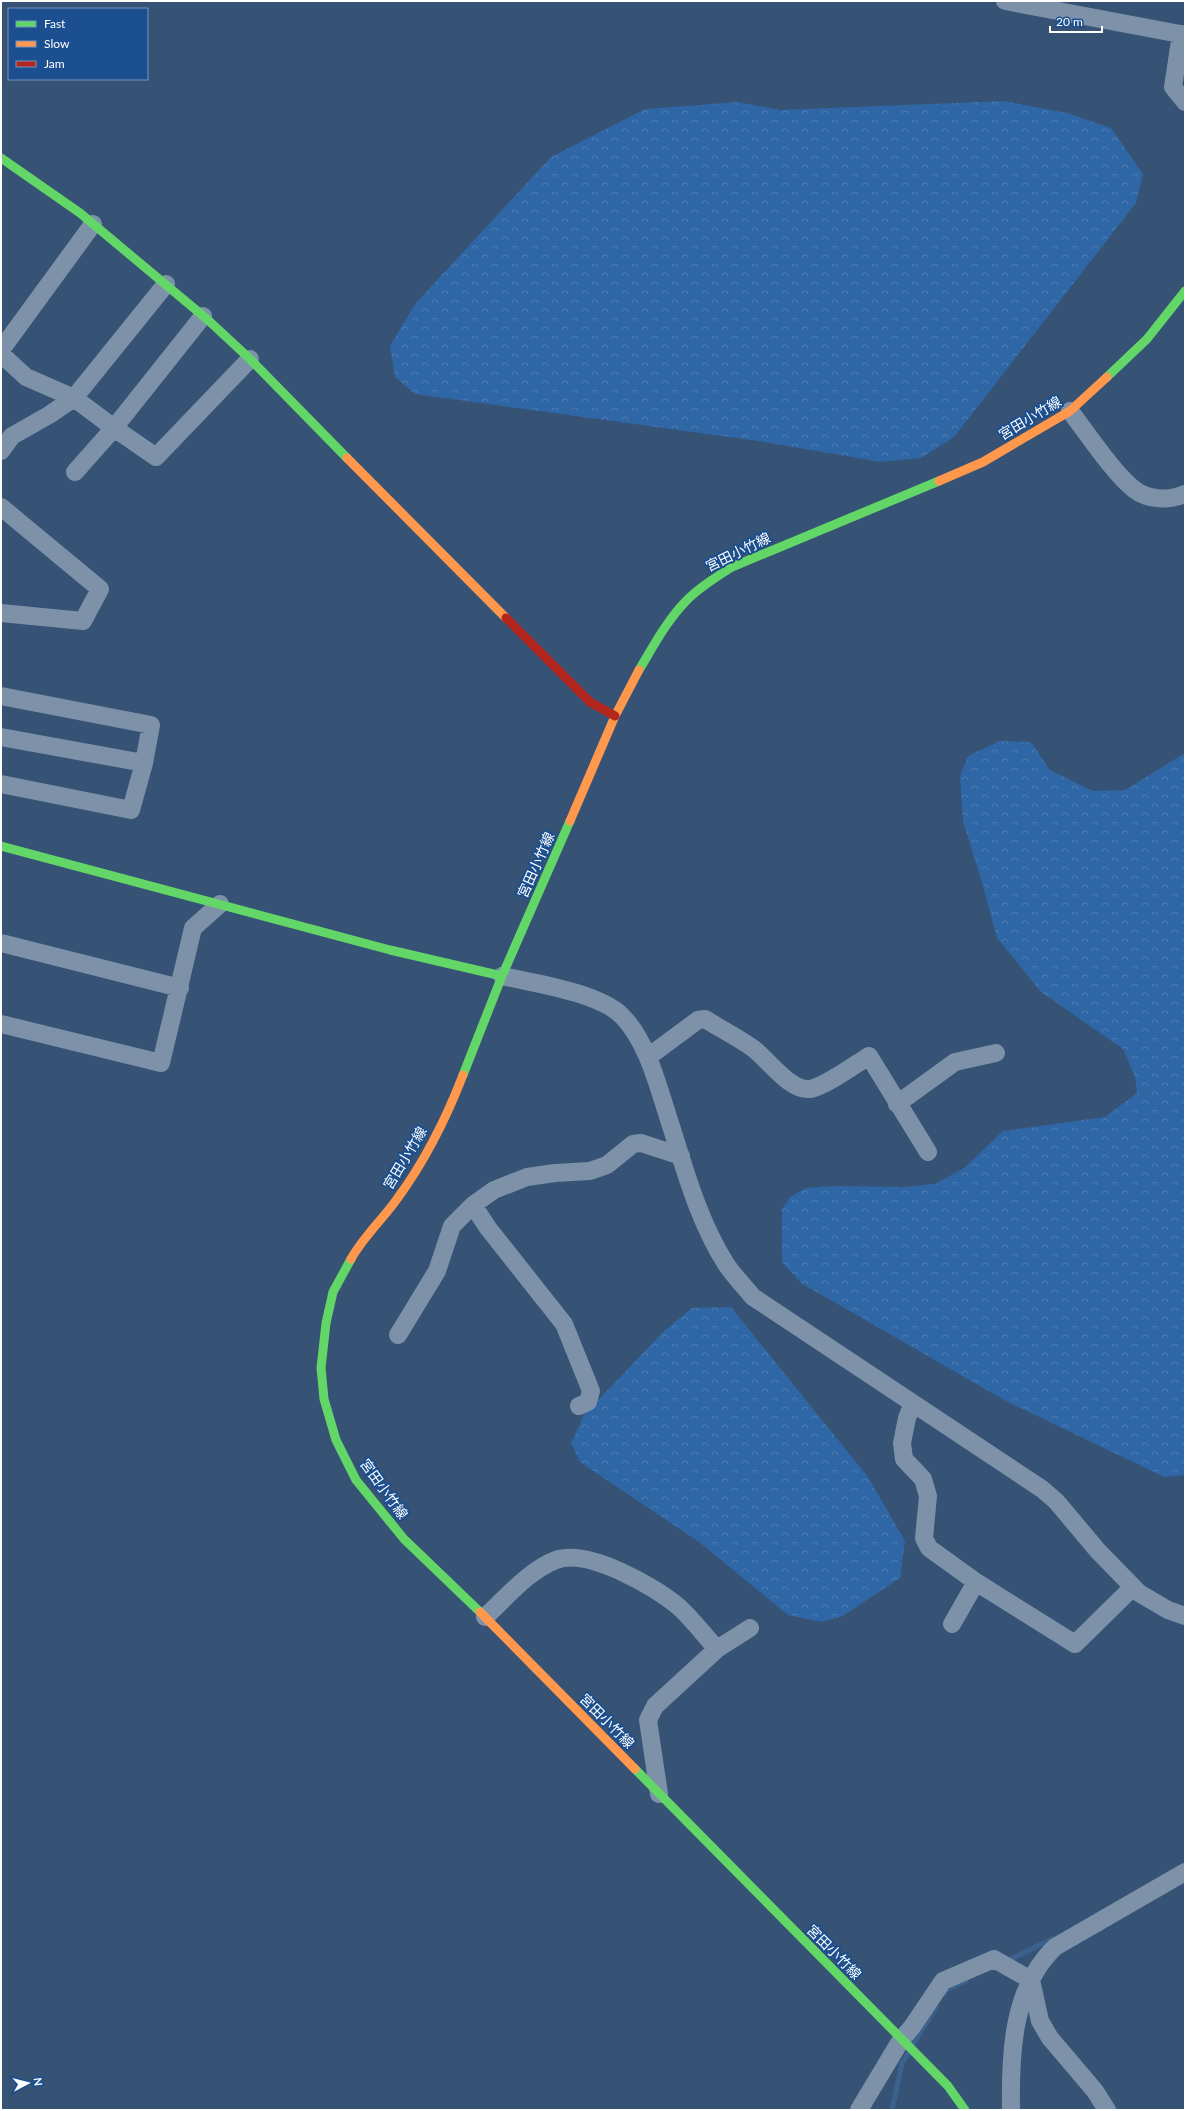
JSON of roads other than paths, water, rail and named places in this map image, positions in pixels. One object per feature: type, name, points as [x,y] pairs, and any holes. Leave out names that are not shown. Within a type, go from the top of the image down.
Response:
[{"type":"main road","points":[[3,164],[94,224],[166,284],[250,358],[530,644],[590,702],[615,716]]},
{"type":"main road","name":"宮田小竹線","points":[[965,2110],[948,2086],[485,1617],[404,1539],[356,1480],[336,1440],[324,1399],[321,1368],[326,1323],[333,1292],[353,1256],[398,1198],[426,1155],[451,1105],[502,976],[615,716],[638,671],[664,630],[686,601],[706,584],[732,567],[983,462],[1070,411],[1147,339],[1183,296]]},
{"type":"main road","points":[[1,846],[390,950],[502,976]]},
{"type":"street","points":[[1005,1],[1183,35],[1173,87],[1185,102]]},
{"type":"street","points":[[1,350],[94,224]]},
{"type":"street","points":[[1,451],[12,436],[49,415],[74,398],[166,284]]},
{"type":"street","points":[[75,472],[114,428],[203,316]]},
{"type":"street","points":[[1,354],[26,377],[74,398],[156,457],[250,358]]},
{"type":"street","points":[[1070,411],[1120,476],[1135,490],[1148,496],[1164,498],[1185,494]]},
{"type":"street","points":[[1,506],[100,589],[83,620],[1,613]]},
{"type":"street","points":[[1,696],[151,725],[144,763],[131,810],[1,784]]},
{"type":"street","points":[[1,737],[144,763]]},
{"type":"street","points":[[1,1024],[161,1063],[193,928],[220,904]]},
{"type":"street","points":[[1,944],[180,988]]},
{"type":"street","points":[[502,976],[572,992],[602,1004],[622,1016],[648,1057],[680,1156],[712,1239],[726,1265],[753,1296],[1042,1489],[1056,1501],[1098,1551],[1139,1593],[1168,1610],[1185,1616]]},
{"type":"street","points":[[648,1057],[698,1020],[705,1019],[754,1050],[788,1080],[801,1087],[811,1089],[823,1084],[869,1056],[897,1104],[928,1152]]},
{"type":"street","points":[[897,1104],[955,1062],[996,1053]]},
{"type":"street","points":[[398,1335],[438,1271],[452,1226],[473,1205],[494,1190],[527,1177],[555,1173],[590,1172],[607,1165],[633,1144],[641,1143],[680,1156]]},
{"type":"street","points":[[473,1205],[488,1228],[564,1324],[591,1391],[588,1402],[579,1406]]},
{"type":"street","points":[[913,1403],[907,1418],[902,1443],[904,1459],[923,1479],[928,1496],[924,1538],[929,1548],[976,1582],[1075,1644],[1133,1587]]},
{"type":"street","points":[[485,1617],[538,1570],[557,1560],[576,1557],[603,1565],[642,1581],[680,1608],[717,1649]]},
{"type":"street","points":[[952,1624],[976,1582]]},
{"type":"street","points":[[659,1794],[648,1720],[655,1706],[717,1649],[750,1628]]},
{"type":"street","points":[[1011,2110],[1010,2074],[1014,2037],[1020,2009],[1031,1980],[1043,1959],[1055,1947],[1185,1872]]},
{"type":"street","points":[[859,2110],[901,2040],[912,2027],[943,1981],[994,1959],[1031,1980],[1040,2021],[1050,2038],[1095,2091],[1107,2110]]},
{"type":"waterway","points":[[1007,1961],[1052,1939]]},
{"type":"waterway","points":[[944,1994],[946,1990],[966,1981]]},
{"type":"waterway","points":[[914,2043],[936,2007]]},
{"type":"waterway","points":[[892,2110],[902,2063],[908,2054]]}]
